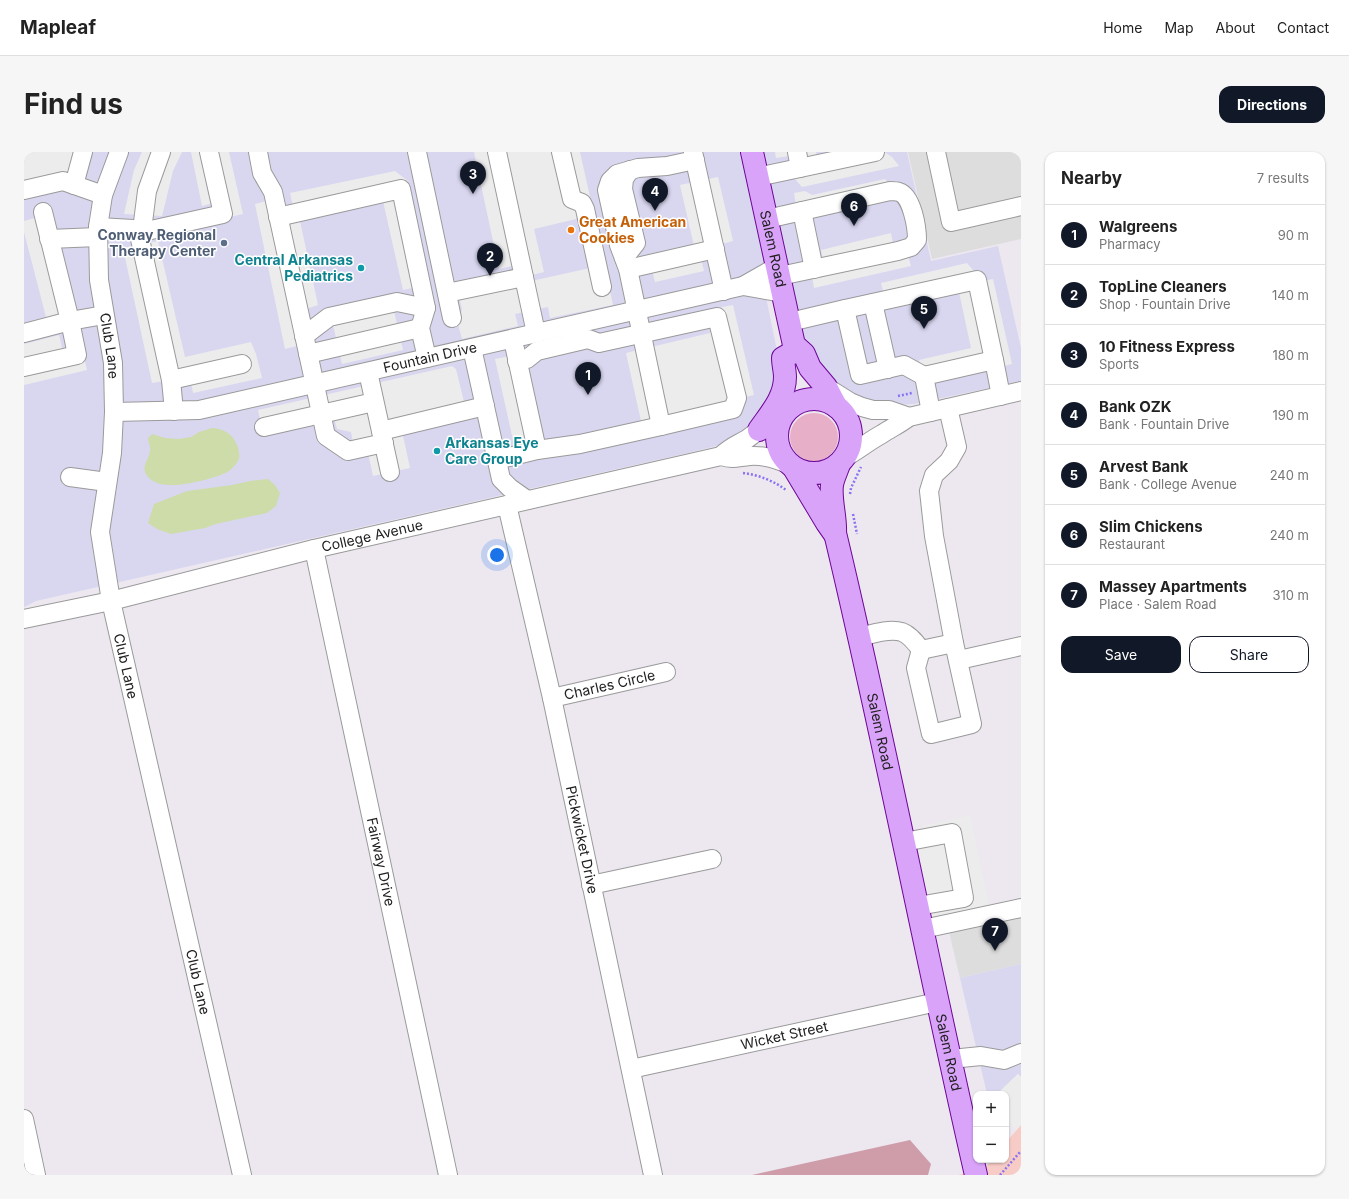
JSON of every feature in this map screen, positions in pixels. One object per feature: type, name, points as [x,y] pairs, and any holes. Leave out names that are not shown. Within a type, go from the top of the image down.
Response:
[{"type":"main road","name":"Salem Road","points":[[752,152],[790,322],[794,387],[785,413]]},
{"type":"main road","points":[[759,430],[779,402],[783,391],[785,377],[783,358],[792,349],[804,354],[810,368],[826,387],[838,408]]},
{"type":"main road","points":[[812,399],[828,402],[838,408],[846,416],[851,430],[851,459],[829,470],[817,473],[809,473],[792,466],[781,453],[777,439],[777,431],[785,413],[803,401],[812,399]]},
{"type":"main road","name":"Salem Road","points":[[851,459],[832,485],[832,500],[841,522],[860,637],[918,906],[937,1002],[971,1133],[976,1175]]},
{"type":"main road","name":"Salem Road","points":[[792,466],[800,494],[826,523],[841,522]]},
{"type":"street","points":[[74,185],[83,152]]},
{"type":"street","name":"Club Lane","points":[[119,152],[104,195],[98,232],[99,280],[113,363],[114,412],[112,453],[100,532],[111,601],[242,1175]]},
{"type":"street","points":[[161,152],[147,191],[140,230],[171,380],[174,411]]},
{"type":"street","points":[[49,239],[98,232],[151,230],[223,214],[209,152]]},
{"type":"street","points":[[258,152],[262,173],[273,192],[326,436],[348,451],[382,437],[485,406]]},
{"type":"street","points":[[417,152],[452,318]]},
{"type":"street","points":[[497,152],[536,333]]},
{"type":"street","points":[[561,152],[572,199],[582,203],[585,209],[602,287]]},
{"type":"street","points":[[757,177],[798,160],[875,152]]},
{"type":"street","points":[[936,152],[951,222],[1021,206]]},
{"type":"street","points":[[661,426],[626,263],[619,245],[607,190],[610,181],[617,174],[638,168],[667,166],[694,156],[724,291]]},
{"type":"street","points":[[24,190],[63,181],[104,195]]},
{"type":"street","points":[[278,217],[401,189],[426,308],[420,328],[427,358]]},
{"type":"street","points":[[767,219],[890,191],[900,192],[906,198],[911,206],[917,233],[917,240],[911,247],[814,269],[780,279]]},
{"type":"street","points":[[802,211],[814,269]]},
{"type":"street","points":[[24,368],[77,355],[43,212]]},
{"type":"street","points":[[626,263],[715,249]]},
{"type":"street","points":[[447,293],[524,277]]},
{"type":"street","name":"Fountain Drive","points":[[114,412],[199,410],[636,310],[780,279]]},
{"type":"street","name":"Fountain Drive","points":[[744,286],[780,279]]},
{"type":"street","points":[[790,322],[977,280],[1002,396]]},
{"type":"street","points":[[304,336],[329,316],[397,302],[426,308]]},
{"type":"street","points":[[873,303],[888,369]]},
{"type":"street","points":[[845,309],[860,375],[904,365],[924,376],[994,360]]},
{"type":"street","points":[[24,333],[70,321],[104,315]]},
{"type":"street","points":[[497,460],[537,450],[580,444],[733,409],[737,398],[717,317],[599,343],[588,339],[537,351],[522,360]]},
{"type":"street","points":[[308,354],[420,328]]},
{"type":"street","points":[[513,338],[522,360],[537,450]]},
{"type":"street","points":[[472,348],[501,479],[496,492],[483,510]]},
{"type":"street","points":[[171,380],[242,364]]},
{"type":"street","points":[[368,372],[390,472]]},
{"type":"street","points":[[924,376],[931,412]]},
{"type":"street","points":[[826,387],[850,402],[862,407],[873,410],[889,410],[905,416]]},
{"type":"street","points":[[838,408],[867,418],[905,416],[931,412],[1021,392]]},
{"type":"street","points":[[264,427],[374,402]]},
{"type":"street","points":[[921,650],[916,668],[931,734],[972,724],[934,536],[929,491],[934,475],[949,461],[957,447],[948,408]]},
{"type":"street","name":"College Avenue","points":[[730,463],[729,448],[746,440],[768,423],[785,413]]},
{"type":"street","points":[[851,459],[881,434],[898,426],[905,416]]},
{"type":"street","name":"College Avenue","points":[[24,619],[111,601],[314,549],[507,504],[730,463],[750,456],[765,456],[774,458],[792,466]]},
{"type":"street","points":[[730,463],[753,463],[782,473],[800,494]]},
{"type":"street","points":[[70,477],[107,482]]},
{"type":"street","points":[[501,479],[510,488],[528,500]]},
{"type":"street","name":"Pickwicket Drive","points":[[507,504],[552,698],[653,1175]]},
{"type":"street","name":"Fairway Drive","points":[[314,549],[448,1175]]},
{"type":"street","points":[[860,637],[886,631],[902,632],[913,640],[921,650],[957,651],[1021,646]]},
{"type":"street","name":"Charles Circle","points":[[552,698],[666,672]]},
{"type":"street","points":[[904,842],[952,832],[964,898],[918,906]]},
{"type":"street","points":[[591,885],[712,859]]},
{"type":"street","points":[[923,930],[1021,908]]},
{"type":"street","name":"Wicket Street","points":[[631,1069],[937,1002]]},
{"type":"street","points":[[951,1059],[981,1056],[1004,1060],[1021,1053]]},
{"type":"street","points":[[24,1119],[36,1175]]},
{"type":"path","points":[[850,496],[851,459]]},
{"type":"path","points":[[730,463],[750,474],[764,478],[800,494]]},
{"type":"path","points":[[841,522],[857,534]]},
{"type":"path","points":[[1000,1175],[1021,1151]]},
{"type":"shaded area","points":[[24,152],[742,152],[764,251],[767,302],[781,370],[763,418],[724,444],[36,601],[24,607]]},
{"type":"shaded area","points":[[24,152],[77,152],[69,173],[24,182]]},
{"type":"shaded area","points":[[142,152],[182,152],[173,171],[162,216],[124,214],[134,170]]},
{"type":"shaded area","points":[[191,152],[229,152],[243,214],[230,217],[214,203],[202,206]]},
{"type":"shaded area","points":[[474,152],[580,152],[590,197],[583,199],[576,219],[534,229],[544,272],[532,275],[512,266],[499,269]]},
{"type":"shaded area","points":[[764,152],[907,152],[931,261],[998,246],[1021,348],[1021,381],[914,404],[874,406],[835,387],[807,348]]},
{"type":"shaded area","points":[[775,152],[816,152],[817,156],[884,152],[892,157],[899,166],[802,187],[794,178],[789,156],[776,158]]},
{"type":"shaded area","points":[[908,152],[1021,152],[1021,239],[932,259]]},
{"type":"shaded area","points":[[395,171],[408,181],[431,284],[403,290],[383,201],[300,221],[318,305],[306,309],[297,346],[285,349],[255,204],[266,201],[293,206],[290,193]]},
{"type":"shaded area","points":[[718,177],[733,241],[722,244],[701,259],[704,271],[655,282],[652,270],[694,246],[680,185]]},
{"type":"shaded area","points":[[885,179],[893,188],[796,206],[794,193],[805,191],[812,195]]},
{"type":"shaded area","points":[[53,213],[61,258],[74,310],[46,317],[24,232],[24,221]]},
{"type":"shaded area","points":[[891,233],[893,244],[908,255],[911,266],[814,288],[812,276],[823,260],[821,250]]},
{"type":"shaded area","points":[[158,241],[185,357],[251,342],[256,354],[262,378],[193,393],[191,382],[164,381],[152,383],[123,248]]},
{"type":"shaded area","points":[[967,263],[982,281],[993,279],[1012,364],[934,383],[921,369],[919,360],[971,348],[959,292],[887,307],[881,283]]},
{"type":"shaded area","points":[[590,268],[607,277],[613,305],[550,318],[548,307],[515,314],[518,326],[462,339],[458,324],[462,309],[459,297]]},
{"type":"shaded area","points":[[733,305],[754,395],[641,421],[626,353],[710,333],[722,307]]},
{"type":"shaded area","points":[[394,311],[403,350],[342,364],[333,325]]},
{"type":"shaded area","points":[[59,335],[62,348],[81,345],[87,370],[24,385],[24,344]]},
{"type":"shaded area","points":[[520,354],[538,435],[513,440],[495,359]]},
{"type":"shaded area","points":[[452,366],[456,369],[465,406],[400,422],[410,468],[373,476],[368,453],[353,443],[351,432],[337,429],[334,417],[260,420],[258,410]]},
{"type":"shaded area","points":[[814,413],[823,415],[831,420],[836,428],[838,437],[836,446],[831,454],[823,459],[814,461],[805,459],[797,454],[792,446],[790,437],[792,428],[797,420],[805,415]]},
{"type":"shaded area","points":[[212,428],[228,433],[237,445],[239,459],[229,471],[209,479],[176,485],[160,484],[148,477],[145,471],[145,465],[150,453],[148,438],[152,434],[165,438],[179,439],[191,437],[199,432]]},
{"type":"shaded area","points":[[268,479],[275,485],[280,493],[276,506],[267,513],[216,524],[205,528],[171,534],[157,529],[148,523],[154,504],[187,491]]},
{"type":"shaded area","points":[[970,815],[989,905],[932,917],[914,834],[923,832],[922,826]]},
{"type":"shaded area","points":[[1021,902],[1021,964],[960,978],[946,919]]},
{"type":"shaded area","points":[[1021,964],[1021,1077],[1018,1074],[1000,1091],[986,1091],[960,978]]},
{"type":"shaded area","points":[[1018,1074],[1021,1077],[1021,1125],[1016,1130],[1009,1123],[1009,1091],[1000,1091]]},
{"type":"shaded area","points":[[1021,1125],[1021,1175],[958,1175],[985,1168],[989,1163],[1009,1163],[1009,1139]]},
{"type":"shaded area","points":[[910,1140],[931,1164],[928,1175],[752,1175]]},
{"type":"place","name":"10 Fitness Express","points":[[473,194]]},
{"type":"place","name":"Bank OZK","points":[[655,211]]},
{"type":"place","name":"Slim Chickens","points":[[854,226]]},
{"type":"place","name":"Great American Cookies","points":[[571,230]]},
{"type":"place","name":"Conway Regional Therapy Center","points":[[224,243]]},
{"type":"place","name":"Central Arkansas Pediatrics","points":[[361,268]]},
{"type":"place","name":"TopLine Cleaners","points":[[490,276]]},
{"type":"place","name":"Arvest Bank","points":[[924,329]]},
{"type":"place","name":"Walgreens","points":[[588,395]]},
{"type":"place","name":"Arkansas Eye Care Group","points":[[437,451]]},
{"type":"place","name":"Massey Apartments","points":[[995,951]]}]
